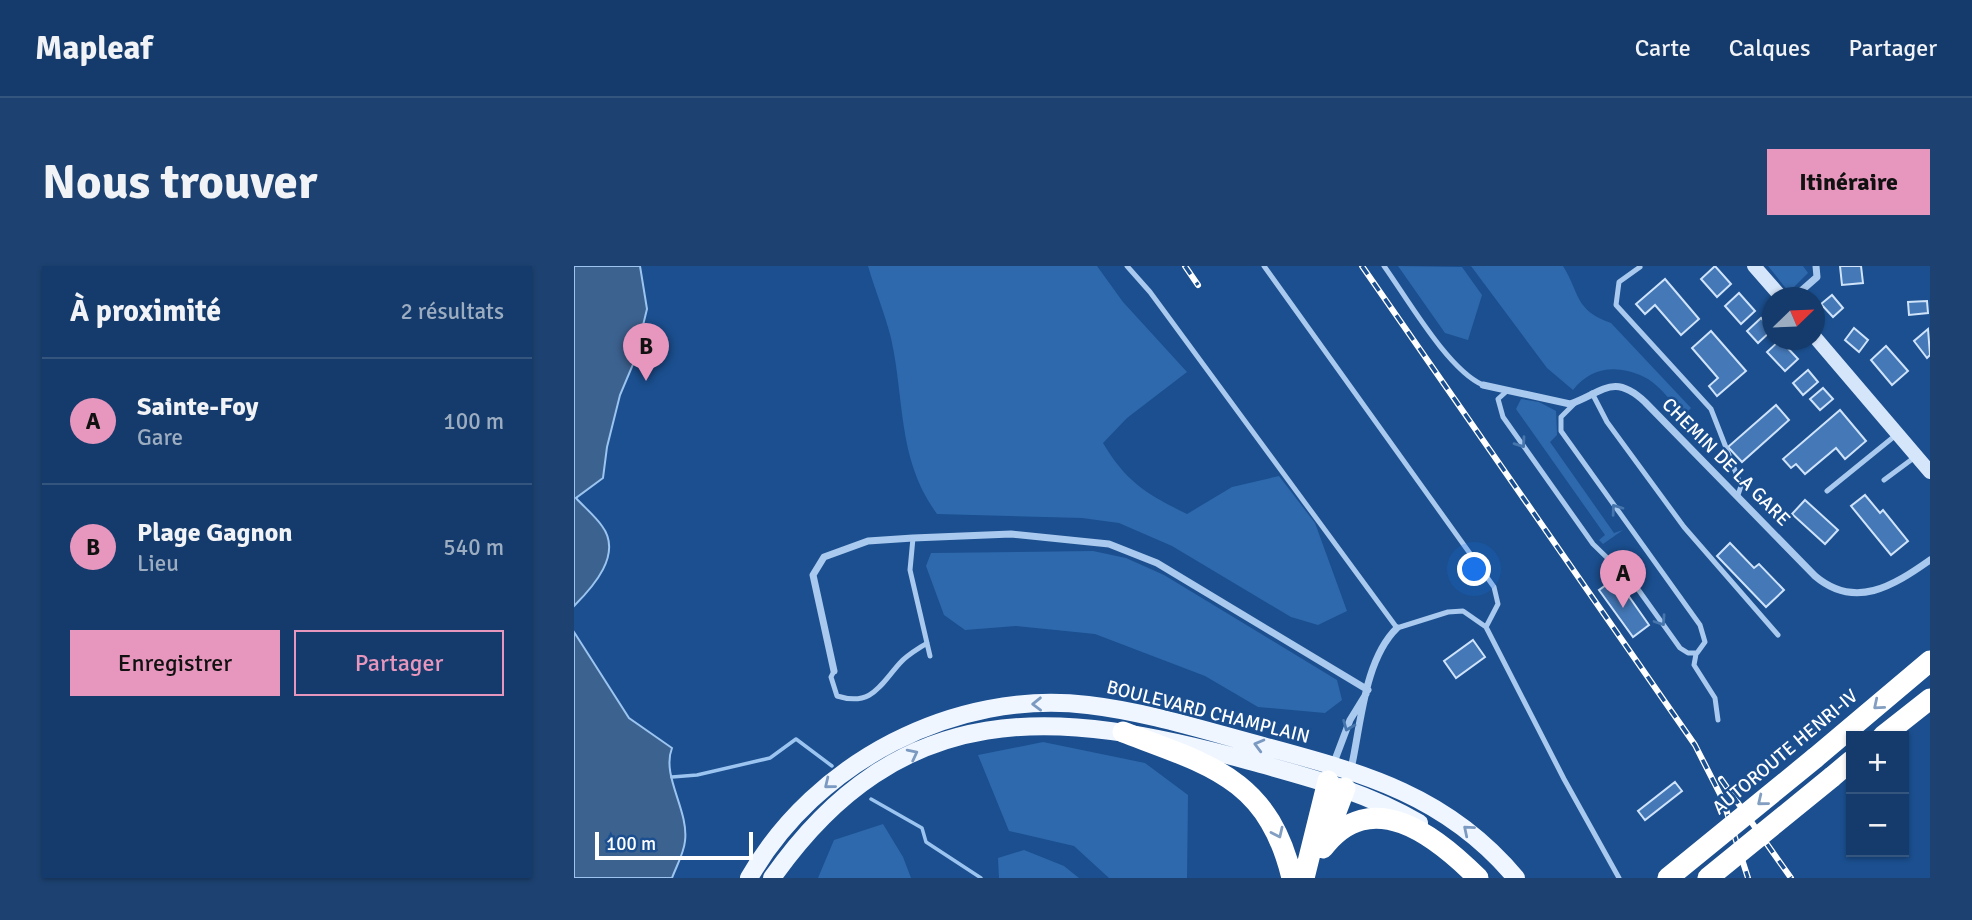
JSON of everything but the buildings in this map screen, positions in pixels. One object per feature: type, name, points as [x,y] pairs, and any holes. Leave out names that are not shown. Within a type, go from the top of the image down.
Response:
[{"type":"highway","name":"AUTOROUTE HENRI-IV","points":[[1668,878],[1930,661]]},
{"type":"highway","points":[[1889,731],[1930,699]]},
{"type":"highway","points":[[1123,732],[1196,758],[1257,800],[1279,834],[1292,878]]},
{"type":"highway","points":[[1708,878],[1846,765]]},
{"type":"highway","points":[[1315,878],[1339,776]]},
{"type":"highway","points":[[1304,878],[1339,776]]},
{"type":"highway","points":[[1323,848],[1333,834],[1350,822],[1382,817],[1425,835],[1478,878]]},
{"type":"main road","name":"BOULEVARD CHAMPLAIN","points":[[749,878],[808,801],[846,770],[913,732],[960,715],[1031,703],[1085,704],[1132,711],[1339,776],[1420,798],[1445,812],[1490,849],[1516,878]]},
{"type":"main road","name":"BOULEVARD CHAMPLAIN","points":[[772,878],[795,845],[846,794],[886,767],[922,749],[999,727],[1082,726],[1186,743],[1339,776],[1436,833],[1487,878]]},
{"type":"street","points":[[1754,266],[1772,287]]},
{"type":"street","points":[[1806,287],[1817,277],[1816,266]]},
{"type":"street","points":[[1825,347],[1930,472]]},
{"type":"street","points":[[1483,384],[1563,404],[1576,402]]},
{"type":"street","name":"CHEMIN DE LA GARE","points":[[1576,402],[1592,393],[1619,386],[1636,394],[1815,576],[1837,590],[1862,594],[1884,589],[1930,560]]},
{"type":"street","points":[[834,671],[813,575],[818,563],[840,549],[868,541],[1011,534],[1109,544],[1157,563],[1368,690]]},
{"type":"street","points":[[1339,776],[1383,641],[1397,628]]},
{"type":"street","points":[[1339,776],[1350,720],[1368,690]]},
{"type":"lane","points":[[1126,266],[1150,292],[1397,628],[1448,612],[1464,611],[1486,627],[1564,779],[1619,878]]},
{"type":"lane","points":[[1264,266],[1494,587],[1498,604],[1486,627]]},
{"type":"lane","points":[[1384,266],[1451,358],[1468,376],[1483,384]]},
{"type":"lane","points":[[1640,267],[1619,282],[1616,305],[1711,409],[1741,486],[1738,495]]},
{"type":"lane","points":[[1511,390],[1504,392],[1498,399],[1503,417],[1593,544],[1635,585],[1680,648],[1688,653],[1697,653]]},
{"type":"lane","points":[[1592,393],[1607,422],[1685,527],[1778,635]]},
{"type":"lane","points":[[1576,402],[1561,417],[1561,431],[1700,625],[1705,642],[1693,662],[1715,698],[1718,720]]},
{"type":"lane","points":[[1827,491],[1898,433]]},
{"type":"lane","points":[[1884,480],[1917,455]]},
{"type":"lane","points":[[912,538],[910,570],[930,656]]},
{"type":"lane","points":[[834,671],[831,677],[837,696],[848,700],[862,698],[879,691],[901,661],[927,643]]},
{"type":"shaded area","points":[[574,266],[640,266],[647,309],[634,362],[620,395],[607,447],[603,478],[576,498],[602,526],[608,537],[609,548],[597,580],[574,606]]},
{"type":"shaded area","points":[[868,266],[1097,266],[1123,302],[1187,372],[1127,418],[1103,443],[1120,468],[1139,486],[1187,514],[1232,487],[1279,476],[1315,523],[1347,611],[1318,625],[1291,617],[1172,546],[1119,523],[1082,518],[937,514],[924,493],[909,451],[891,338]]},
{"type":"shaded area","points":[[1398,266],[1462,267],[1482,295],[1468,340],[1445,333]]},
{"type":"shaded area","points":[[1471,266],[1563,266],[1584,306],[1599,318],[1611,323],[1691,408],[1684,415],[1653,382],[1638,374],[1617,369],[1589,376],[1573,390],[1547,368]]},
{"type":"shaded area","points":[[1768,266],[1803,266],[1808,273],[1794,287],[1785,287]]},
{"type":"shaded area","points":[[1521,399],[1539,402],[1556,411],[1557,435],[1550,442],[1614,533],[1623,530],[1603,544],[1599,540],[1605,535],[1516,409]]},
{"type":"shaded area","points":[[1093,551],[1126,558],[1164,575],[1337,680],[1342,700],[1325,713],[1258,707],[1205,676],[1095,634],[1016,626],[965,630],[944,615],[926,566],[931,553]]},
{"type":"shaded area","points":[[574,632],[629,718],[672,748],[670,770],[683,817],[685,841],[672,878],[574,878]]},
{"type":"shaded area","points":[[1043,742],[1145,763],[1188,795],[1187,878],[1109,878],[1074,846],[1009,831],[978,755]]},
{"type":"shaded area","points":[[883,824],[903,857],[911,878],[818,878],[834,840]]},
{"type":"shaded area","points":[[1024,850],[1064,866],[1079,878],[999,878],[998,858]]},
{"type":"waterway","points":[[672,777],[697,775],[770,758],[796,739],[832,766]]},
{"type":"waterway","points":[[871,799],[922,828],[926,842],[981,878]]},
{"type":"railway","points":[[1185,266],[1198,285]]},
{"type":"railway","points":[[1362,266],[1695,745],[1723,800],[1748,878]]},
{"type":"railway","points":[[1721,779],[1791,878]]},
{"type":"place","name":"Plage Gagnon","points":[[646,381]]},
{"type":"place","name":"Sainte-Foy","points":[[1623,608]]}]
